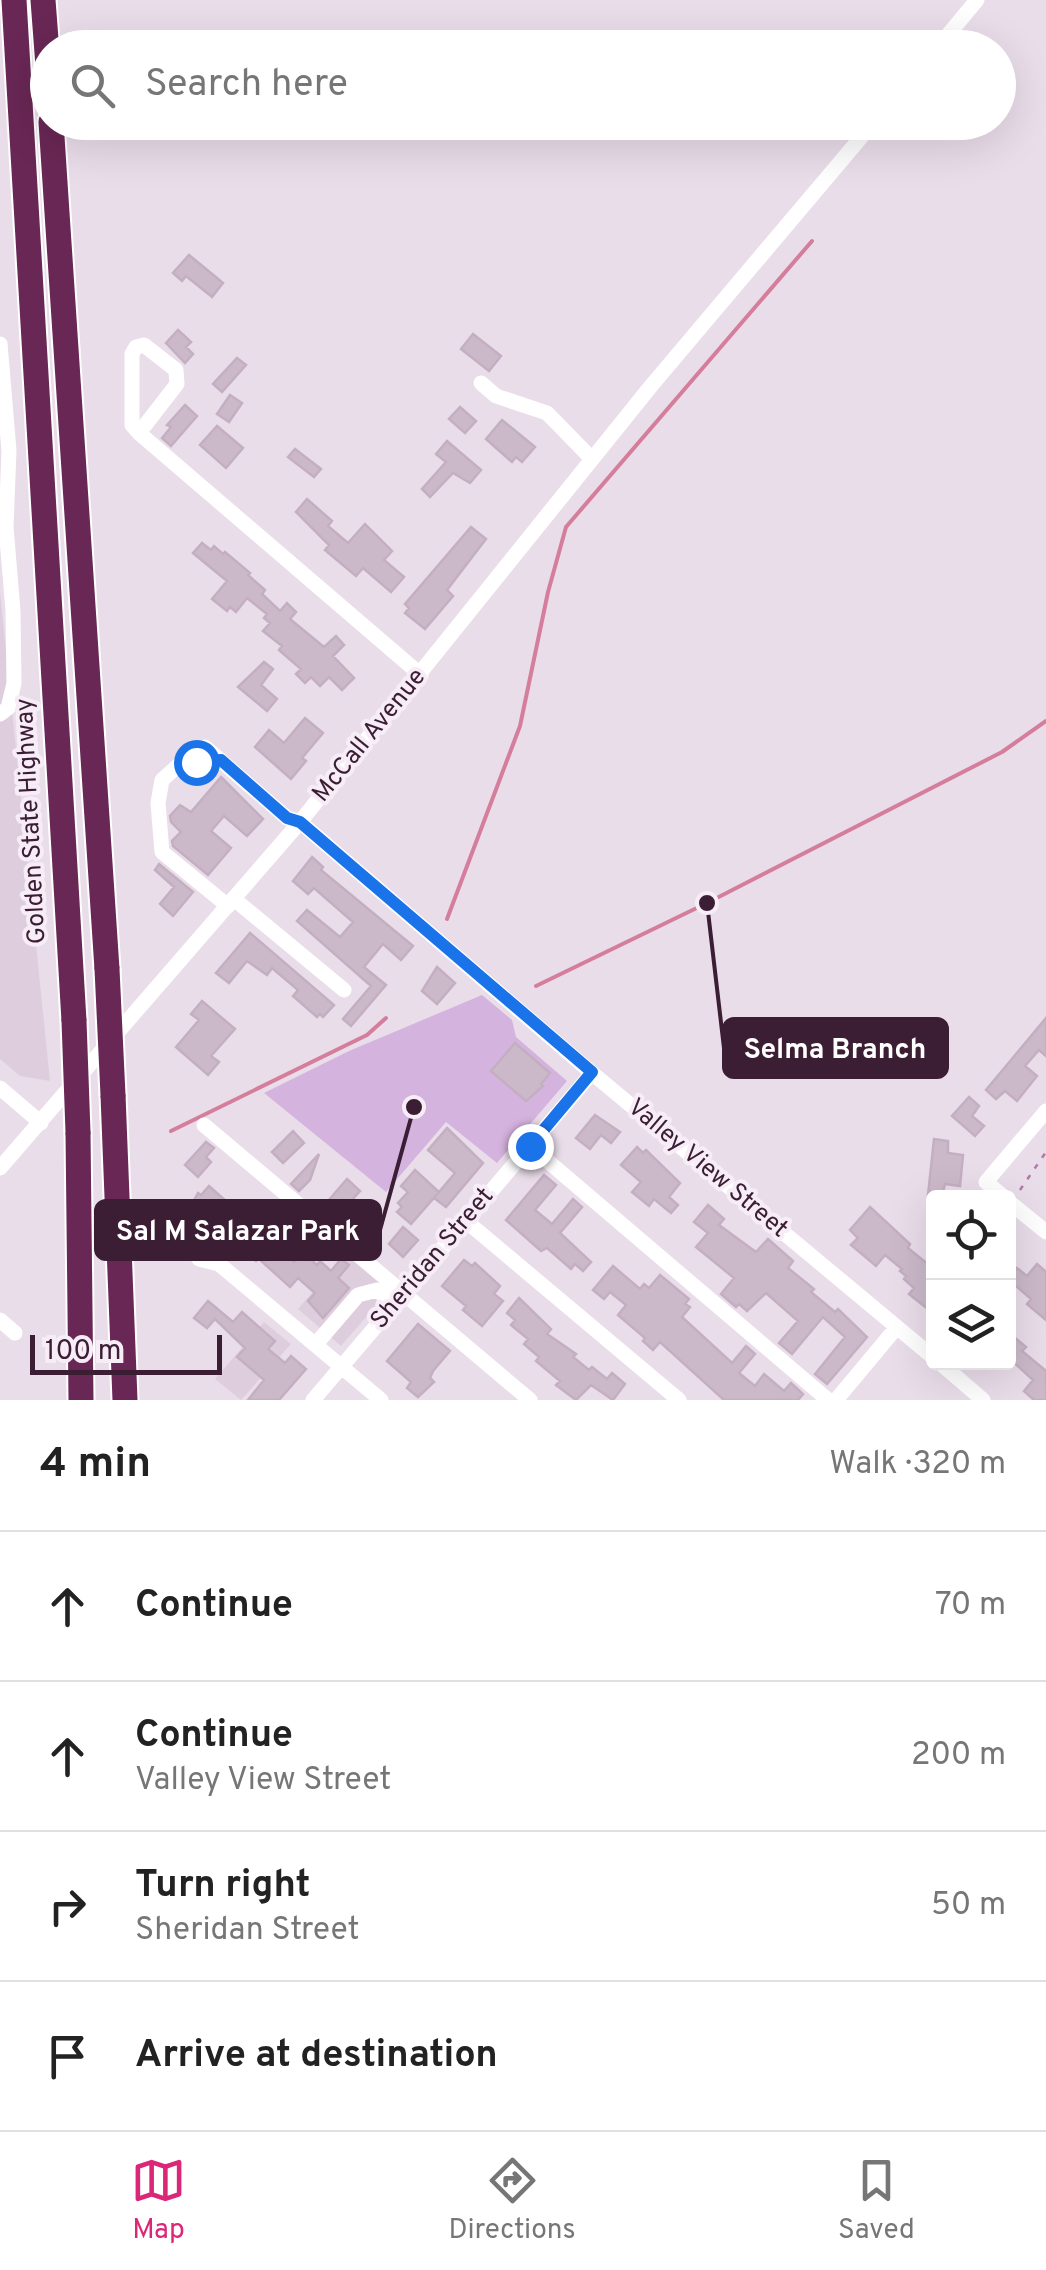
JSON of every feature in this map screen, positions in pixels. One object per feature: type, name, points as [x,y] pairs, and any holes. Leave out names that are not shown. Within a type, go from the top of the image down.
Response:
[{"type":"highway","name":"Golden State Highway","points":[[14,0],[74,1021],[82,1400]]},
{"type":"highway","points":[[43,0],[45,30]]},
{"type":"highway","points":[[52,140],[107,969],[127,1400]]},
{"type":"street","points":[[952,30],[978,0]]},
{"type":"street","name":"McCall Avenue","points":[[0,1168],[300,822],[651,386],[859,140]]},
{"type":"street","points":[[0,344],[8,451],[6,527],[14,611],[14,684],[8,708],[0,714]]},
{"type":"street","points":[[139,433],[177,384],[178,376],[176,370],[144,346],[132,354],[132,425],[139,433],[421,675]]},
{"type":"street","points":[[481,383],[496,396],[547,413],[592,459]]},
{"type":"street","name":"Valley View Street","points":[[205,747],[287,818],[300,822],[926,1352]]},
{"type":"street","points":[[221,760],[181,763],[162,780],[158,803],[162,852],[344,990]]},
{"type":"street","name":"Sheridan Street","points":[[313,1400],[592,1072]]},
{"type":"street","points":[[0,1088],[41,1123]]},
{"type":"street","points":[[1000,1190],[986,1182],[1046,1111]]},
{"type":"street","points":[[204,1125],[400,1300],[530,1400]]},
{"type":"street","points":[[530,1146],[828,1400]]},
{"type":"street","points":[[1016,1201],[1046,1232]]},
{"type":"street","points":[[466,1221],[679,1400]]},
{"type":"street","points":[[199,1259],[219,1264],[381,1400]]},
{"type":"street","points":[[316,1344],[358,1295],[378,1290],[400,1300]]},
{"type":"street","points":[[0,1320],[15,1333]]},
{"type":"street","points":[[836,1400],[897,1327]]},
{"type":"street","name":"Valley View Street","points":[[948,1370],[983,1400]]},
{"type":"path","points":[[1016,1190],[1046,1152]]},
{"type":"shaded area","points":[[0,592],[50,1081],[20,1076],[0,1059]]},
{"type":"shaded area","points":[[482,995],[512,1020],[516,1037],[567,1081],[497,1163],[446,1122],[386,1192],[264,1093],[349,1051]]},
{"type":"shaded area","points":[[350,1248],[394,1285],[341,1346],[298,1309]]},
{"type":"shaded area","points":[[264,1322],[291,1344],[241,1400],[215,1379]]},
{"type":"building","points":[[189,255],[223,283],[212,297],[186,276],[182,281],[173,273]]},
{"type":"building","points":[[178,330],[191,342],[186,347],[193,354],[185,363],[166,343]]},
{"type":"building","points":[[473,334],[501,356],[489,371],[461,349]]},
{"type":"building","points":[[237,358],[246,365],[222,392],[213,384]]},
{"type":"building","points":[[230,395],[242,403],[229,422],[217,414]]},
{"type":"building","points":[[185,405],[197,416],[171,446],[162,438],[171,427],[167,425]]},
{"type":"building","points":[[460,407],[476,421],[465,433],[449,419]]},
{"type":"building","points":[[502,420],[535,447],[522,462],[516,457],[512,462],[486,439]]},
{"type":"building","points":[[217,426],[243,448],[226,468],[200,445]]},
{"type":"building","points":[[447,441],[481,470],[470,483],[453,473],[430,497],[422,489],[446,462],[436,454]]},
{"type":"building","points":[[295,449],[321,469],[314,477],[288,457]]},
{"type":"building","points":[[307,499],[332,521],[328,526],[348,543],[365,524],[392,551],[384,560],[404,577],[391,592],[363,568],[356,576],[325,550],[329,545],[296,512]]},
{"type":"building","points":[[471,527],[486,539],[447,590],[453,596],[425,629],[405,613],[409,608],[405,604]]},
{"type":"building","points":[[202,543],[211,550],[214,546],[225,552],[250,573],[265,590],[262,594],[280,611],[287,603],[296,612],[290,619],[324,647],[336,636],[344,645],[333,656],[354,678],[342,690],[329,677],[320,686],[311,677],[305,683],[296,674],[301,669],[263,631],[270,623],[264,618],[267,614],[247,598],[236,612],[230,607],[227,611],[212,599],[227,581],[193,553]]},
{"type":"building","points":[[264,662],[273,669],[261,685],[277,699],[267,711],[238,687]]},
{"type":"building","points":[[305,718],[323,733],[291,779],[255,747],[269,730],[284,743]]},
{"type":"building","points":[[221,777],[263,819],[247,836],[224,816],[211,831],[231,848],[208,875],[173,846],[172,841],[181,832],[170,816],[180,805],[191,812]]},
{"type":"building","points":[[312,857],[323,867],[321,870],[413,946],[401,960],[383,944],[364,967],[386,985],[351,1026],[343,1019],[371,986],[297,921],[307,910],[340,937],[353,922],[314,888],[308,894],[293,881]]},
{"type":"building","points":[[159,864],[193,892],[173,916],[160,904],[174,887],[155,870]]},
{"type":"building","points":[[250,933],[334,1005],[323,1017],[317,1017],[293,996],[298,990],[272,968],[267,975],[247,961],[229,983],[216,973]]},
{"type":"building","points":[[437,967],[455,983],[437,1004],[422,991]]},
{"type":"building","points":[[202,1001],[235,1029],[211,1056],[219,1062],[208,1075],[176,1047],[199,1020],[191,1014]]},
{"type":"building","points":[[1046,1018],[1046,1056],[1039,1050],[1025,1066],[1037,1076],[1017,1101],[1005,1091],[996,1099],[986,1090]]},
{"type":"building","points":[[515,1043],[550,1073],[543,1086],[526,1101],[491,1071]]},
{"type":"building","points":[[969,1097],[979,1106],[972,1116],[984,1126],[975,1136],[952,1116]]},
{"type":"building","points":[[595,1115],[620,1132],[611,1143],[601,1135],[590,1149],[576,1138]]},
{"type":"building","points":[[447,1128],[483,1163],[446,1207],[434,1198],[455,1173],[428,1150]]},
{"type":"building","points":[[293,1131],[304,1143],[283,1163],[272,1152]]},
{"type":"building","points":[[934,1139],[948,1141],[948,1153],[963,1155],[960,1186],[945,1184],[944,1190],[929,1190]]},
{"type":"building","points":[[206,1142],[214,1148],[206,1157],[211,1162],[198,1177],[185,1165]]},
{"type":"building","points":[[637,1147],[643,1153],[646,1150],[680,1183],[669,1197],[678,1205],[671,1213],[654,1199],[649,1206],[632,1192],[641,1182],[621,1165]]},
{"type":"building","points":[[319,1154],[310,1180],[299,1191],[291,1184]]},
{"type":"building","points":[[415,1170],[439,1192],[411,1224],[397,1212],[402,1207],[398,1203],[408,1192],[401,1186]]},
{"type":"building","points":[[544,1175],[556,1185],[535,1210],[552,1224],[573,1199],[582,1207],[560,1233],[591,1262],[583,1271],[575,1264],[571,1269],[547,1248],[541,1251],[506,1220]]},
{"type":"building","points":[[347,1179],[360,1191],[352,1200],[361,1207],[346,1223],[328,1201]]},
{"type":"building","points":[[209,1186],[227,1202],[219,1210],[242,1229],[227,1247],[216,1238],[224,1229],[192,1204],[198,1193],[201,1195]]},
{"type":"building","points":[[708,1205],[724,1219],[719,1225],[756,1252],[768,1239],[793,1261],[788,1268],[814,1289],[811,1292],[835,1312],[838,1309],[867,1337],[827,1384],[815,1374],[845,1337],[823,1317],[792,1354],[779,1343],[798,1321],[766,1293],[747,1311],[721,1294],[734,1278],[696,1247],[708,1233],[694,1222]]},
{"type":"building","points":[[870,1207],[910,1244],[908,1248],[926,1263],[926,1308],[909,1294],[914,1288],[904,1279],[902,1269],[885,1255],[876,1266],[851,1245],[858,1238],[850,1230]]},
{"type":"building","points":[[403,1227],[418,1240],[403,1257],[389,1244]]},
{"type":"building","points":[[264,1236],[294,1262],[302,1252],[331,1271],[341,1259],[349,1265],[338,1278],[349,1288],[323,1318],[308,1301],[315,1293],[298,1278],[290,1287],[258,1258],[256,1261],[248,1255]]},
{"type":"building","points":[[464,1260],[472,1266],[475,1263],[500,1286],[494,1294],[503,1301],[482,1326],[442,1286]]},
{"type":"building","points":[[1037,1264],[1046,1272],[1046,1320],[1027,1304],[1031,1299],[1016,1286],[1017,1268],[1027,1276]]},
{"type":"building","points":[[613,1266],[640,1289],[644,1284],[649,1288],[660,1275],[689,1299],[685,1304],[690,1307],[682,1317],[732,1363],[746,1346],[755,1354],[739,1373],[755,1386],[764,1374],[784,1391],[791,1383],[803,1394],[798,1400],[724,1400],[660,1342],[653,1350],[643,1341],[645,1338],[618,1315],[626,1305],[610,1292],[604,1299],[593,1290]]},
{"type":"building","points":[[519,1298],[551,1329],[547,1334],[576,1354],[573,1357],[589,1370],[592,1367],[607,1379],[612,1373],[625,1384],[613,1400],[591,1385],[576,1400],[556,1385],[560,1381],[536,1361],[539,1357],[524,1344],[528,1339],[511,1325],[515,1320],[507,1313]]},
{"type":"building","points":[[208,1301],[233,1322],[242,1312],[275,1341],[268,1349],[285,1363],[291,1356],[306,1369],[279,1400],[248,1400],[264,1380],[237,1357],[245,1348],[215,1319],[207,1328],[194,1318]]},
{"type":"building","points":[[418,1324],[450,1351],[433,1371],[430,1378],[434,1382],[418,1397],[407,1388],[411,1382],[387,1361]]},
{"type":"building","points":[[1016,1339],[1026,1347],[1022,1351],[1046,1371],[1046,1400],[1034,1400],[1024,1391],[1033,1380],[1016,1364]]},
{"type":"waterway","points":[[447,919],[520,726],[566,527],[812,241]]},
{"type":"waterway","points":[[536,986],[1002,752],[1046,721]]},
{"type":"waterway","points":[[171,1131],[367,1035],[386,1018]]},
{"type":"place","name":"Selma Branch","points":[[707,903]]},
{"type":"place","name":"Sal M Salazar Park","points":[[414,1107]]},
{"type":"route","points":[[196,762],[221,760],[287,818],[300,822],[592,1072],[530,1146]]}]
